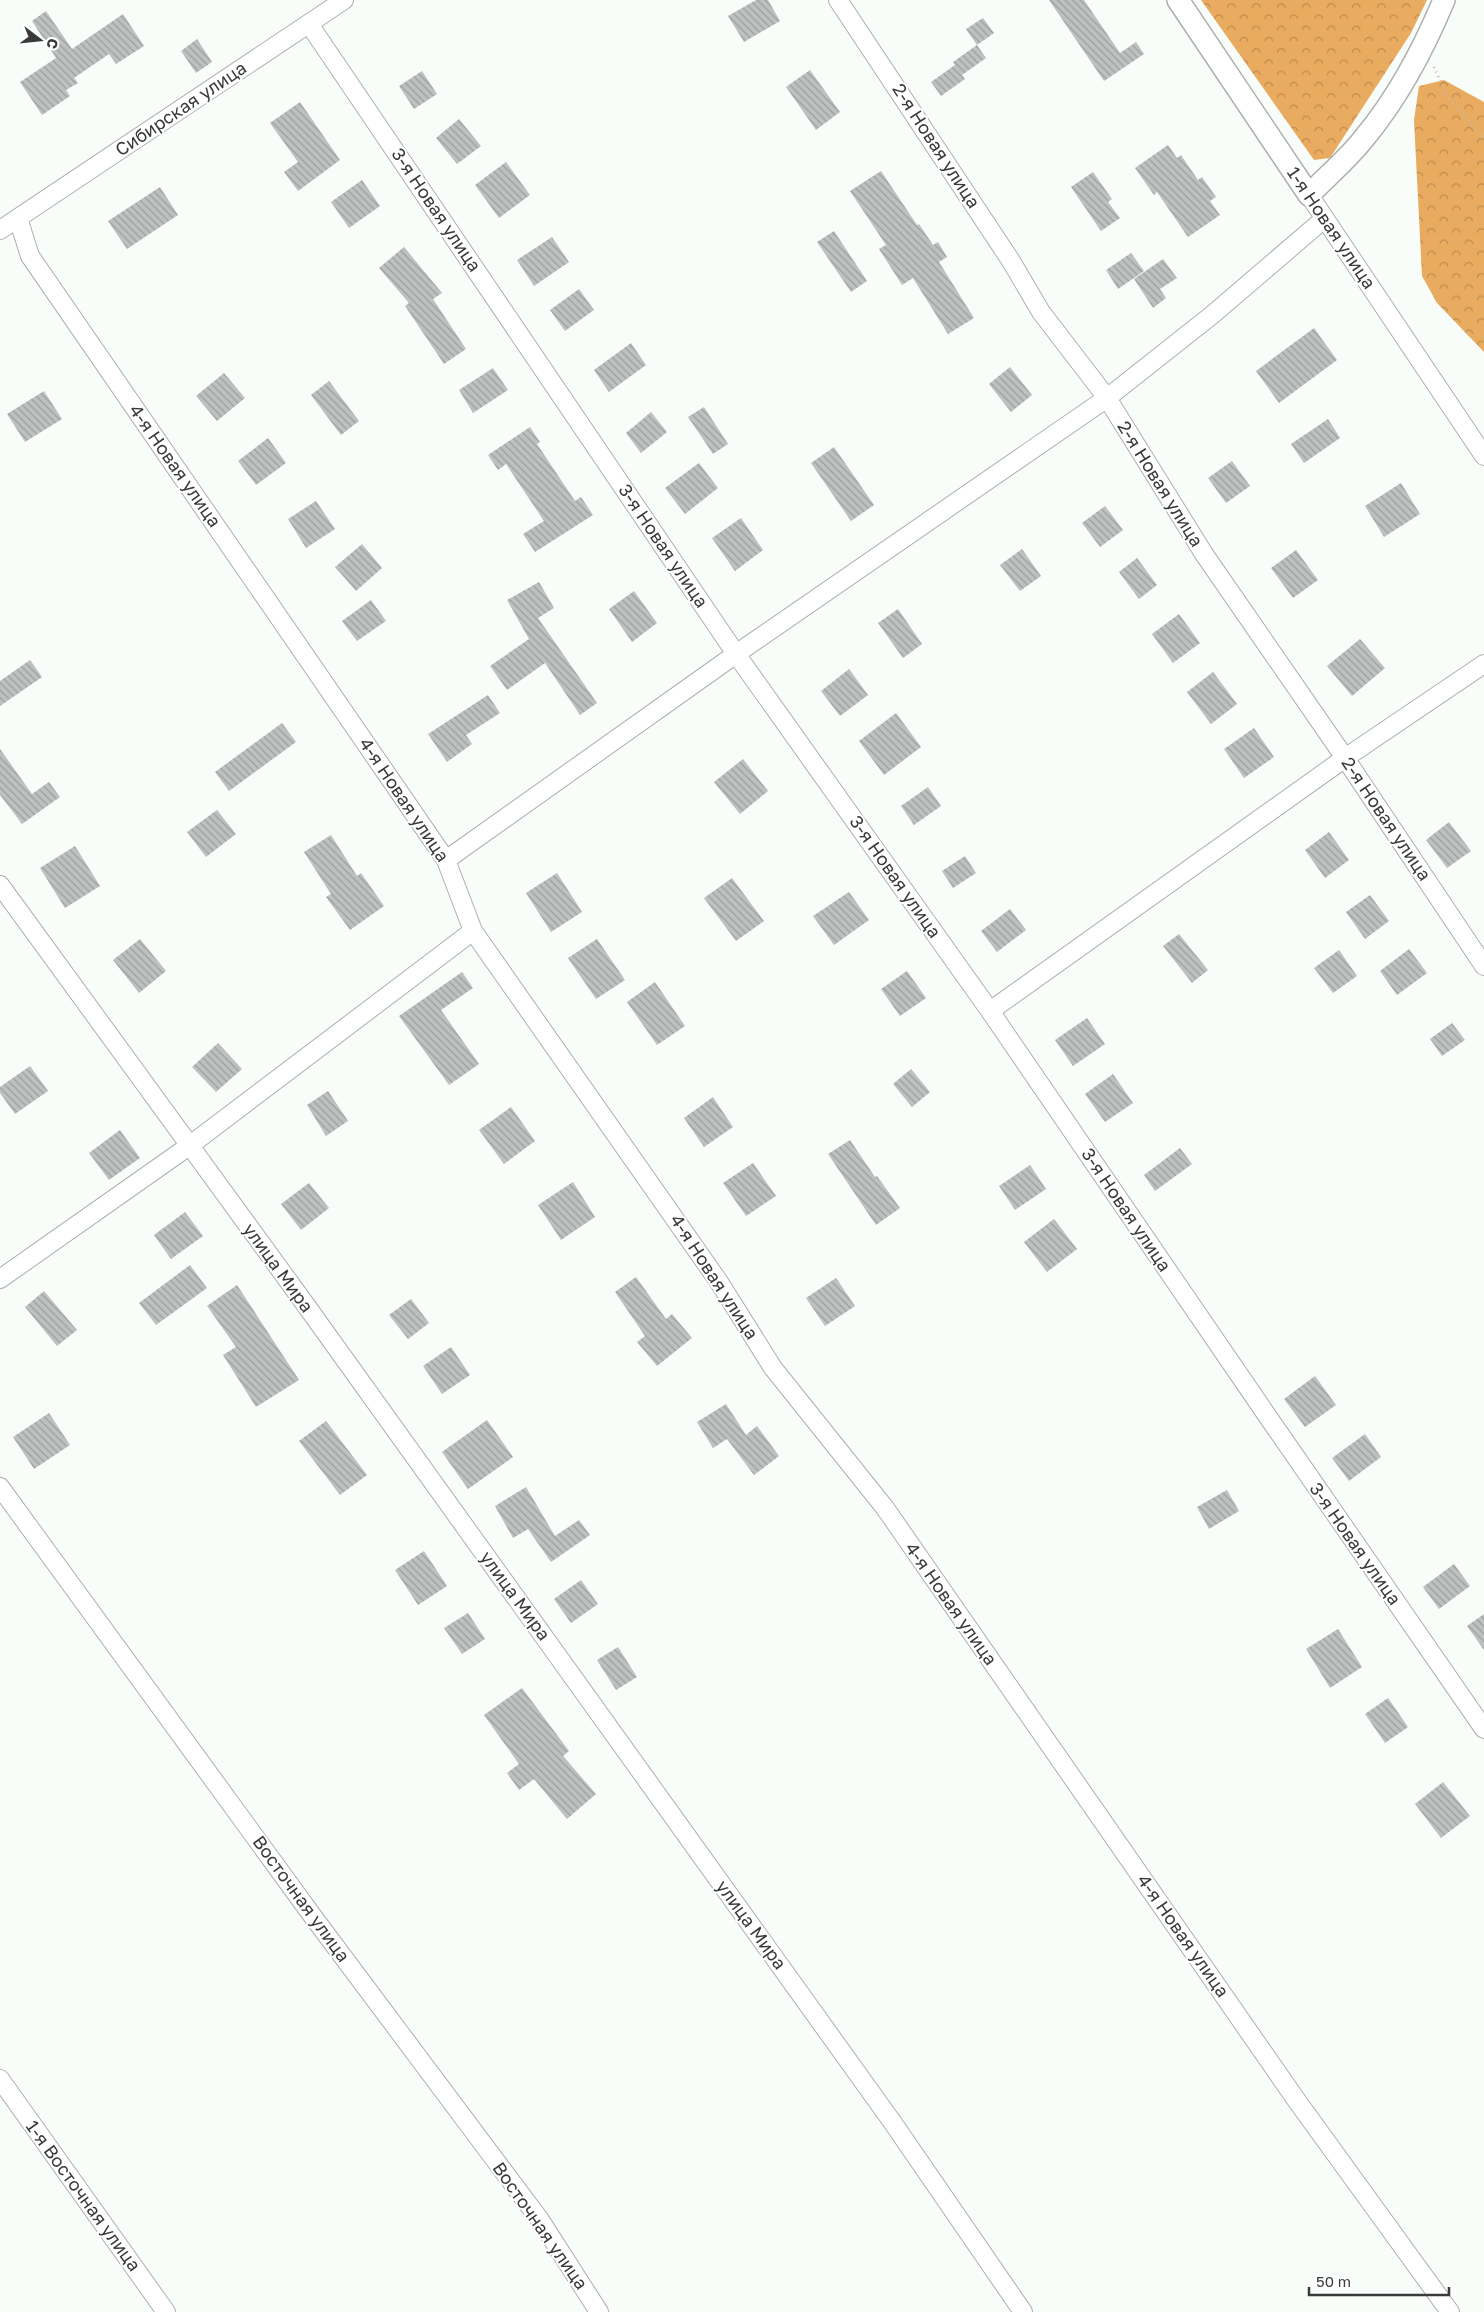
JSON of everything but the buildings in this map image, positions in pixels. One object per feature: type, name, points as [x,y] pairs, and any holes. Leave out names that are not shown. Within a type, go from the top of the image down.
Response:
[{"type":"street","name":"Сибирская улица","points":[[18,218],[344,0]]},
{"type":"street","name":"2-я Новая улица","points":[[838,0],[1006,252],[1041,312],[1107,398],[1204,554],[1345,758],[1484,966]]},
{"type":"street","name":"1-я Новая улица","points":[[1178,0],[1484,456]]},
{"type":"street","points":[[1309,195],[1365,138],[1400,89],[1426,41],[1444,0]]},
{"type":"street","name":"3-я Новая улица","points":[[309,24],[736,654],[990,1010],[1484,1729]]},
{"type":"street","points":[[0,212],[18,218]]},
{"type":"street","points":[[0,230],[18,218]]},
{"type":"street","name":"4-я Новая улица","points":[[18,218],[30,256],[446,860],[473,931],[719,1282],[773,1368],[884,1508],[1297,2101],[1450,2312]]},
{"type":"street","points":[[446,860],[736,654],[1107,398],[1212,315],[1324,219]]},
{"type":"street","points":[[990,1010],[1345,758],[1484,664]]},
{"type":"street","name":"улица Мира","points":[[0,885],[876,2098],[1023,2312]]},
{"type":"street","points":[[0,1279],[189,1146],[473,931]]},
{"type":"street","name":"Восточная улица","points":[[0,1487],[314,1918],[540,2220],[600,2312]]},
{"type":"street","name":"1-я Восточная улица","points":[[0,2080],[166,2312]]},
{"type":"path","points":[[1426,41],[1432,64],[1447,96],[1484,138]]},
{"type":"green space","points":[[1201,0],[1427,0],[1411,33],[1330,158],[1314,160]]},
{"type":"green space","points":[[1444,80],[1484,102],[1484,352],[1437,303],[1422,276],[1414,120],[1419,86]]}]
